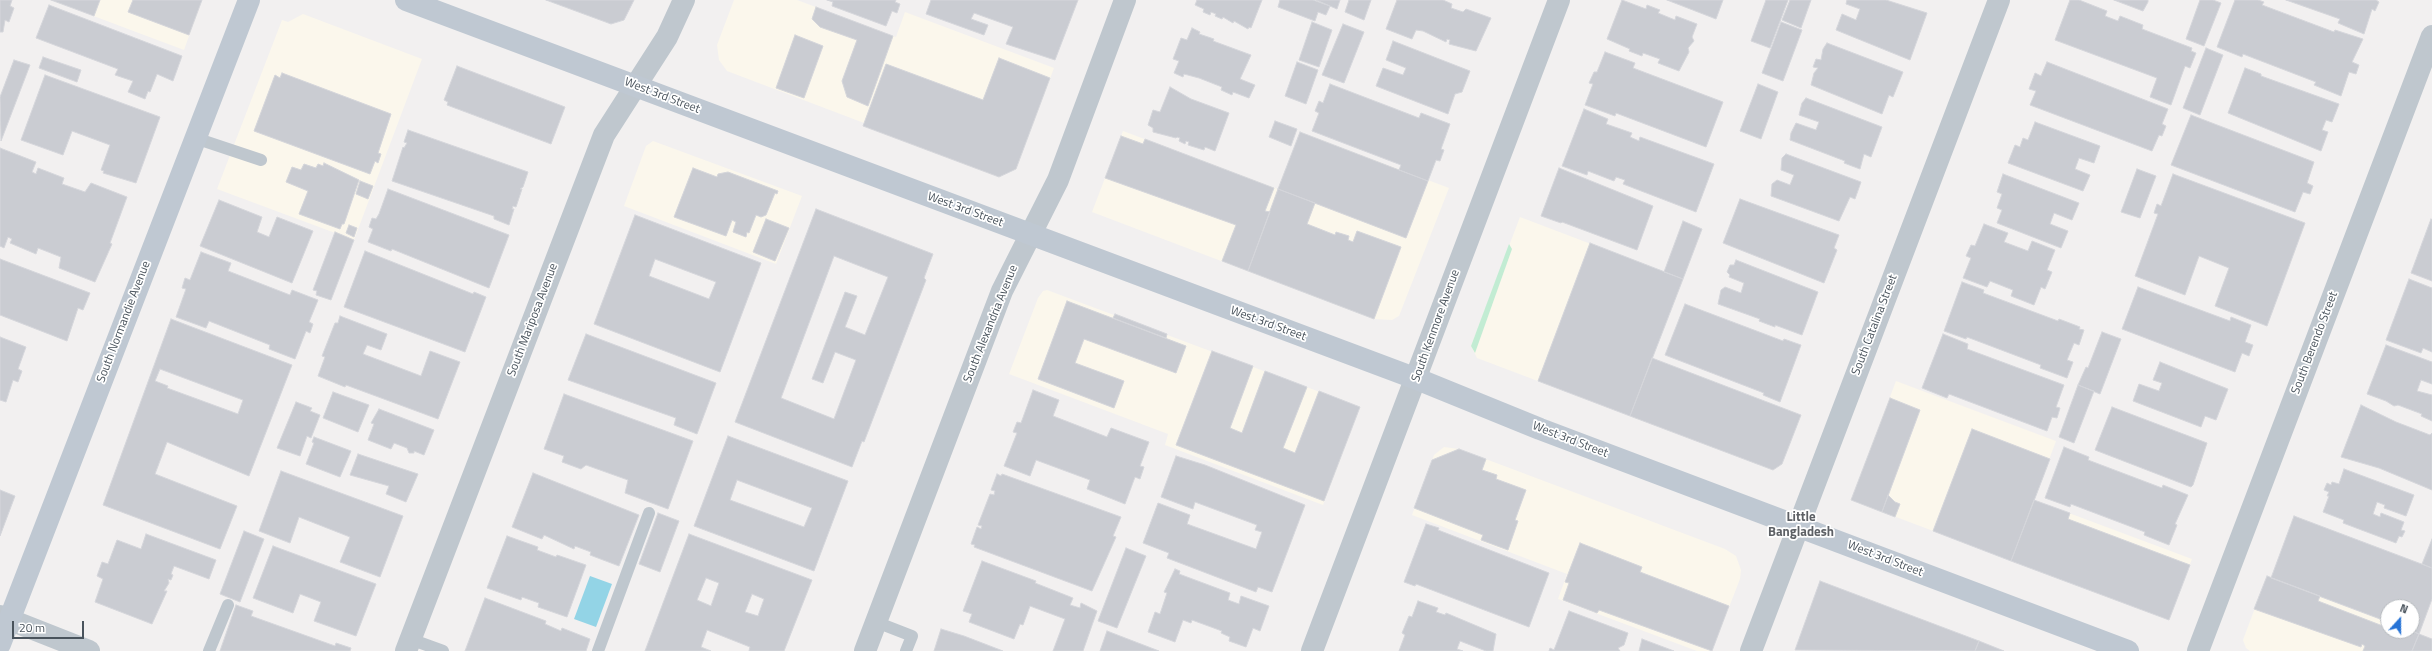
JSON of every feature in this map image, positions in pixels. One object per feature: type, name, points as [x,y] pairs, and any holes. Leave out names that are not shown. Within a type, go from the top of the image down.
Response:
[{"type":"main road","name":"South Normandie Avenue","points":[[0,644],[5,618],[196,138],[249,0]]},
{"type":"main road","name":"West 3rd Street","points":[[406,0],[1417,379],[1540,429],[2128,651]]},
{"type":"street","name":"South Mariposa Avenue","points":[[408,645],[604,135],[667,37],[684,0]]},
{"type":"street","name":"South Alexandria Avenue","points":[[865,651],[1002,290],[1058,180],[1125,0]]},
{"type":"street","name":"South Kenmore Avenue","points":[[1312,651],[1417,379],[1559,0]]},
{"type":"street","name":"South Catalina Street","points":[[1751,651],[1999,0]]},
{"type":"street","name":"South Berendo Street","points":[[2198,651],[2432,36]]},
{"type":"street","points":[[5,618],[89,651]]},
{"type":"lane","points":[[196,138],[261,160]]},
{"type":"lane","points":[[598,651],[649,513]]},
{"type":"lane","points":[[209,651],[228,605]]},
{"type":"lane","points":[[876,622],[912,636],[906,651]]},
{"type":"lane","points":[[408,645],[443,651]]},
{"type":"shaded area","points":[[51,0],[202,0],[184,50]]},
{"type":"shaded area","points":[[734,0],[797,0],[896,37],[905,12],[1054,68],[1016,169],[999,177],[863,126],[864,123],[727,71],[719,60],[717,45]]},
{"type":"shaded area","points":[[303,14],[422,59],[354,240],[217,189],[282,20],[288,22]]},
{"type":"shaded area","points":[[1123,131],[1278,189],[1300,132],[1449,188],[1399,316],[1392,320],[1374,319],[1092,212]]},
{"type":"shaded area","points":[[653,141],[802,196],[776,264],[624,206],[646,146]]},
{"type":"shaded area","points":[[1520,217],[1683,279],[1652,358],[1801,415],[1782,464],[1773,470],[1477,358],[1471,346]]},
{"type":"shaded area","points":[[1047,290],[1360,407],[1323,505],[1165,445],[1168,434],[1009,374],[1038,298],[1043,291]]},
{"type":"shaded area","points":[[1896,381],[2056,441],[2034,500],[2192,559],[2169,620],[1851,500]]},
{"type":"shaded area","points":[[1444,447],[1459,449],[1725,549],[1736,556],[1741,570],[1740,579],[1712,651],[1697,651],[1558,599],[1567,574],[1412,515],[1434,455]]},
{"type":"shaded area","points":[[2267,576],[2380,619],[2380,639],[2420,639],[2420,634],[2432,639],[2432,651],[2250,651],[2246,648],[2243,640]]},
{"type":"green space","points":[[1509,244],[1512,249],[1475,353],[1471,346]]},
{"type":"water","points":[[590,576],[612,584],[596,627],[574,619]]},
{"type":"building","points":[[0,0],[12,0],[10,6],[14,8],[9,22],[5,20],[3,32],[0,32]]},
{"type":"building","points":[[51,0],[100,0],[94,16]]},
{"type":"building","points":[[133,0],[202,0],[189,35],[128,12]]},
{"type":"building","points":[[546,0],[634,0],[624,20],[611,24]]},
{"type":"building","points":[[827,0],[896,0],[895,2],[900,4],[897,13],[892,11],[886,26],[832,6],[833,2]]},
{"type":"building","points":[[931,0],[1078,0],[1055,60],[1006,44],[1013,27],[974,13],[971,19],[988,25],[984,35],[926,14]]},
{"type":"building","points":[[1197,0],[1262,0],[1251,28],[1249,27],[1248,29],[1234,21],[1233,23],[1223,17],[1222,19],[1215,16],[1216,14],[1211,12],[1210,15],[1203,12],[1204,9],[1195,5]]},
{"type":"building","points":[[1280,0],[1313,0],[1330,6],[1326,15],[1318,12],[1315,21],[1278,7]]},
{"type":"building","points":[[1316,0],[1340,0],[1337,9]]},
{"type":"building","points":[[1349,0],[1371,0],[1364,20],[1345,12]]},
{"type":"building","points":[[1397,0],[1443,0],[1452,4],[1451,8],[1463,12],[1466,9],[1491,18],[1476,51],[1449,44],[1450,40],[1447,39],[1446,42],[1423,31],[1416,30],[1412,39],[1386,29]]},
{"type":"building","points":[[1622,0],[1646,9],[1647,5],[1660,10],[1658,13],[1675,20],[1676,16],[1697,24],[1692,37],[1694,41],[1688,48],[1689,52],[1679,71],[1658,63],[1660,59],[1643,53],[1642,56],[1607,39]]},
{"type":"building","points":[[1667,0],[1723,0],[1716,19]]},
{"type":"building","points":[[1766,0],[1788,0],[1770,48],[1751,41]]},
{"type":"building","points":[[1790,0],[1811,0],[1801,28],[1782,20]]},
{"type":"building","points":[[1847,0],[1886,0],[1927,13],[1910,60],[1836,30],[1842,14],[1856,20],[1860,9],[1846,4]]},
{"type":"building","points":[[2070,0],[2079,0],[2107,11],[2105,16],[2118,21],[2120,16],[2143,25],[2142,29],[2192,48],[2191,51],[2196,53],[2190,68],[2185,66],[2171,105],[2150,97],[2157,78],[2055,40]]},
{"type":"building","points":[[2114,0],[2148,0],[2148,2],[2143,11]]},
{"type":"building","points":[[2200,0],[2213,0],[2221,3],[2204,46],[2186,39]]},
{"type":"building","points":[[2235,0],[2258,0],[2264,2],[2262,5],[2334,32],[2335,30],[2363,39],[2352,62],[2359,65],[2356,74],[2349,72],[2341,96],[2314,85],[2316,82],[2243,54],[2242,57],[2217,47]]},
{"type":"building","points":[[2286,0],[2376,0],[2379,2],[2375,11],[2372,9],[2364,34],[2338,23],[2340,19]]},
{"type":"building","points":[[49,5],[182,56],[173,81],[157,74],[150,92],[148,91],[145,99],[128,92],[133,81],[115,75],[118,69],[36,38]]},
{"type":"building","points":[[816,7],[893,36],[868,106],[847,97],[842,81],[857,40],[820,27],[812,19]]},
{"type":"building","points":[[1312,22],[1332,30],[1319,67],[1299,60]]},
{"type":"building","points":[[1781,22],[1802,30],[1783,81],[1762,73]]},
{"type":"building","points":[[1343,24],[1364,32],[1344,83],[1322,75]]},
{"type":"building","points":[[1192,28],[1200,32],[1199,34],[1214,39],[1213,41],[1251,55],[1240,79],[1255,85],[1249,98],[1233,92],[1232,95],[1221,90],[1222,87],[1199,78],[1184,74],[1183,77],[1174,73],[1179,61],[1173,59],[1181,38],[1187,40]]},
{"type":"building","points":[[795,35],[823,46],[804,98],[776,88]]},
{"type":"building","points":[[1393,41],[1470,71],[1462,92],[1455,94],[1448,114],[1376,86],[1383,68],[1403,75],[1406,68],[1386,60]]},
{"type":"building","points":[[1827,43],[1903,72],[1893,97],[1889,95],[1882,114],[1811,85],[1814,73],[1818,68],[1813,67],[1816,59],[1821,60],[1823,49]]},
{"type":"building","points":[[2206,48],[2223,55],[2200,115],[2183,108]]},
{"type":"building","points":[[1605,52],[1635,63],[1633,68],[1723,102],[1706,147],[1616,113],[1615,116],[1585,105],[1593,84],[1589,83],[1594,72],[1597,72]]},
{"type":"building","points":[[43,57],[81,70],[77,82],[39,68]]},
{"type":"building","points":[[999,58],[1050,78],[1016,169],[999,177],[863,126],[886,64],[983,100]]},
{"type":"building","points":[[14,60],[30,65],[1,141],[0,97]]},
{"type":"building","points":[[1297,62],[1318,70],[1306,104],[1285,96]]},
{"type":"building","points":[[2047,62],[2168,109],[2162,124],[2166,126],[2162,136],[2159,135],[2152,151],[2030,105],[2036,91],[2029,89],[2035,73],[2041,76]]},
{"type":"building","points":[[457,66],[565,107],[551,144],[447,105],[448,102],[444,100]]},
{"type":"building","points":[[2245,68],[2261,74],[2261,76],[2339,104],[2332,122],[2326,120],[2322,130],[2328,132],[2321,151],[2228,113]]},
{"type":"building","points":[[282,73],[391,114],[378,153],[381,154],[378,163],[375,161],[370,174],[254,131],[275,75],[280,78]]},
{"type":"building","points":[[45,75],[160,117],[136,183],[103,173],[104,171],[101,170],[110,145],[72,131],[63,155],[21,140]]},
{"type":"building","points":[[1330,84],[1419,118],[1421,113],[1450,124],[1441,149],[1444,150],[1440,161],[1436,160],[1428,181],[1399,170],[1401,165],[1312,131],[1319,113],[1315,111],[1319,101],[1323,103]]},
{"type":"building","points":[[1758,84],[1778,92],[1761,139],[1740,131]]},
{"type":"building","points":[[1170,87],[1191,99],[1229,113],[1215,151],[1205,147],[1204,150],[1188,145],[1189,142],[1186,141],[1185,144],[1179,141],[1180,138],[1153,132],[1153,128],[1148,125],[1153,110],[1160,112]]},
{"type":"building","points":[[1806,98],[1882,127],[1871,157],[1864,154],[1860,169],[1844,163],[1845,161],[1790,140],[1791,133],[1796,123],[1816,130],[1819,122],[1799,115],[1802,103]]},
{"type":"building","points":[[1584,109],[1608,119],[1606,124],[1632,133],[1630,137],[1639,141],[1640,137],[1714,164],[1696,212],[1623,184],[1625,180],[1616,177],[1614,181],[1588,171],[1587,175],[1562,166]]},
{"type":"building","points":[[2191,115],[2314,162],[2307,183],[2313,186],[2310,194],[2303,192],[2295,212],[2171,165]]},
{"type":"building","points":[[1275,121],[1297,129],[1291,146],[1269,137]]},
{"type":"building","points":[[2035,122],[2100,146],[2094,163],[2079,158],[2075,169],[2090,175],[2083,191],[2008,163],[2015,145],[2020,147],[2023,138],[2028,140]]},
{"type":"building","points":[[408,130],[528,172],[523,187],[520,189],[522,189],[516,207],[513,206],[512,209],[514,209],[509,225],[494,219],[494,216],[392,181],[403,147],[404,148],[407,143],[404,142]]},
{"type":"building","points":[[1300,132],[1428,181],[1406,238],[1278,189]]},
{"type":"building","points":[[1121,136],[1143,144],[1145,139],[1274,188],[1265,211],[1270,212],[1248,271],[1222,261],[1236,225],[1105,178]]},
{"type":"building","points":[[0,148],[36,162],[32,172],[36,174],[38,168],[64,178],[62,184],[85,192],[91,183],[127,197],[110,243],[112,244],[95,282],[59,268],[61,257],[38,248],[36,254],[10,243],[12,239],[8,237],[4,248],[0,246]]},
{"type":"building","points":[[1786,154],[1861,182],[1855,199],[1850,197],[1839,221],[1771,196],[1772,184],[1777,180],[1790,185],[1794,175],[1781,170],[1782,158]]},
{"type":"building","points":[[324,163],[359,180],[344,224],[342,224],[340,229],[299,214],[308,191],[286,182],[292,167],[301,170],[304,164],[316,168],[318,164],[323,166]]},
{"type":"building","points":[[693,168],[717,177],[718,174],[728,172],[778,191],[777,194],[775,193],[766,215],[761,217],[756,215],[746,237],[733,232],[736,222],[732,220],[726,236],[674,217]]},
{"type":"building","points":[[1559,168],[1653,206],[1637,250],[1562,222],[1561,223],[1541,216]]},
{"type":"building","points":[[2137,169],[2156,176],[2140,218],[2121,212]]},
{"type":"building","points":[[2003,174],[2079,203],[2072,220],[2054,213],[2050,224],[2068,231],[2061,248],[1997,223],[2002,210],[1997,208],[2002,194],[1997,192]]},
{"type":"building","points":[[2173,174],[2305,223],[2267,326],[2215,306],[2229,268],[2199,256],[2185,295],[2135,276],[2158,214],[2154,213],[2157,204],[2161,206]]},
{"type":"building","points":[[360,181],[373,186],[368,199],[356,194]]},
{"type":"building","points":[[388,189],[509,235],[489,288],[392,249],[391,251],[368,242],[373,229],[369,227],[372,218],[376,219],[379,214]]},
{"type":"building","points":[[1278,189],[1315,203],[1307,224],[1335,235],[1336,232],[1349,236],[1348,240],[1353,242],[1357,231],[1401,247],[1374,319],[1248,271]]},
{"type":"building","points":[[1740,199],[1839,235],[1834,248],[1837,250],[1824,283],[1723,243]]},
{"type":"building","points":[[219,200],[262,217],[257,232],[269,237],[277,217],[313,231],[292,283],[200,246]]},
{"type":"building","points":[[816,209],[933,254],[924,278],[926,280],[864,442],[862,441],[852,467],[735,422]],"holes":[[[834,256],[888,277],[865,335],[845,327],[857,296],[845,292],[812,379],[823,383],[835,352],[856,360],[834,419],[781,398]]]},
{"type":"building","points":[[635,215],[761,263],[720,372],[594,324]],"holes":[[[655,259],[716,282],[709,299],[649,276]]]},
{"type":"building","points":[[766,219],[789,228],[775,261],[753,252]]},
{"type":"building","points":[[2431,219],[2432,220],[2432,281],[2411,273]]},
{"type":"building","points":[[1683,221],[1702,229],[1683,279],[1664,272]]},
{"type":"building","points":[[1984,224],[2008,233],[2004,242],[2028,251],[2032,241],[2055,250],[2047,270],[2052,272],[2045,289],[2041,287],[2034,305],[2011,296],[2013,290],[1990,281],[1987,287],[1963,278],[1971,258],[1966,256],[1971,245],[1975,246]]},
{"type":"building","points":[[349,225],[357,228],[354,237],[346,233]]},
{"type":"building","points":[[335,232],[354,240],[331,300],[316,295],[317,291],[313,290]]},
{"type":"building","points":[[1590,243],[1683,279],[1630,416],[1538,381]]},
{"type":"building","points":[[365,251],[473,294],[474,292],[486,297],[465,352],[344,307]]},
{"type":"building","points":[[201,252],[231,263],[228,271],[290,295],[292,290],[318,300],[309,322],[313,324],[310,333],[306,331],[295,359],[269,349],[270,345],[209,321],[206,328],[176,317],[186,289],[182,288],[185,278],[190,280]]},
{"type":"building","points":[[0,259],[90,293],[83,310],[78,308],[67,341],[0,315]]},
{"type":"building","points":[[1736,260],[1818,292],[1802,335],[1775,325],[1775,327],[1759,321],[1760,319],[1718,304],[1721,290],[1725,287],[1741,293],[1744,283],[1729,277],[1730,275],[1727,272],[1730,265],[1734,265]]},
{"type":"building","points":[[2409,279],[2432,288],[2432,352],[2423,348],[2421,353],[2386,340]]},
{"type":"building","points":[[1962,282],[1984,290],[1983,293],[2058,321],[2059,319],[2084,330],[2079,345],[2074,343],[2067,360],[2073,362],[2067,378],[2040,368],[2041,365],[1967,337],[1966,339],[1944,331]]},
{"type":"building","points":[[2138,287],[2230,321],[2231,317],[2251,325],[2245,342],[2253,345],[2249,356],[2242,353],[2235,372],[2122,329]]},
{"type":"building","points":[[1067,301],[1186,346],[1176,373],[1084,339],[1075,363],[1124,381],[1114,408],[1038,379]]},
{"type":"building","points":[[1685,304],[1783,341],[1784,339],[1801,345],[1780,402],[1763,395],[1764,393],[1665,355]]},
{"type":"building","points":[[1115,314],[1167,334],[1166,338],[1113,318]]},
{"type":"building","points":[[340,316],[387,334],[381,350],[367,345],[363,354],[421,376],[430,351],[460,362],[438,419],[346,385],[345,387],[318,376],[325,357],[322,356],[335,323],[338,323]]},
{"type":"building","points":[[171,319],[292,365],[249,476],[167,442],[155,474],[237,506],[220,549],[103,505]],"holes":[[[160,369],[243,400],[238,414],[167,388],[168,386],[155,381]]]},
{"type":"building","points":[[2102,332],[2121,339],[2100,394],[2078,385],[2086,367],[2088,368]]},
{"type":"building","points":[[586,334],[716,383],[697,434],[674,425],[676,418],[568,380]]},
{"type":"building","points":[[1943,334],[1968,344],[1967,349],[2064,385],[2056,407],[2060,408],[2057,418],[2052,417],[2047,431],[1949,394],[1947,398],[1922,388]]},
{"type":"building","points":[[0,337],[26,347],[18,369],[22,371],[18,382],[13,380],[6,402],[0,400]]},
{"type":"building","points":[[2386,345],[2432,362],[2432,384],[2421,380],[2417,391],[2432,395],[2432,421],[2421,416],[2422,414],[2398,405],[2394,406],[2386,401],[2367,394]]},
{"type":"building","points":[[1212,351],[1253,366],[1230,428],[1242,433],[1265,371],[1307,387],[1283,448],[1295,453],[1319,391],[1360,407],[1324,501],[1176,445]]},
{"type":"building","points":[[1652,358],[1801,415],[1782,464],[1773,470],[1630,416]]},
{"type":"building","points":[[2160,362],[2228,389],[2216,420],[2205,416],[2201,427],[2133,401],[2139,384],[2159,391],[2162,383],[2153,380]]},
{"type":"building","points":[[2078,385],[2094,391],[2074,443],[2059,437]]},
{"type":"building","points":[[1033,390],[1059,400],[1053,416],[1107,437],[1111,428],[1149,442],[1140,466],[1144,467],[1140,479],[1135,477],[1125,504],[1087,489],[1090,480],[1036,460],[1030,476],[1004,466],[1017,433],[1013,432],[1017,422],[1021,423]]},
{"type":"building","points":[[333,392],[369,405],[358,432],[323,418]]},
{"type":"building","points":[[564,394],[693,441],[668,509],[625,493],[628,480],[586,465],[581,469],[562,462],[564,456],[544,449]]},
{"type":"building","points":[[1890,398],[1920,410],[1882,512],[1851,500]]},
{"type":"building","points":[[296,402],[312,408],[310,411],[320,415],[311,438],[307,436],[300,456],[277,448]]},
{"type":"building","points":[[2361,405],[2396,422],[2430,435],[2432,433],[2432,490],[2379,468],[2341,457]]},
{"type":"building","points":[[2112,407],[2207,443],[2193,485],[2191,487],[2095,450]]},
{"type":"building","points":[[379,409],[434,430],[424,455],[414,451],[414,453],[409,453],[407,448],[394,443],[391,449],[368,440],[374,424],[371,423]]},
{"type":"building","points":[[1972,429],[2050,459],[2011,561],[1933,531]]},
{"type":"building","points":[[728,436],[848,481],[814,571],[694,526]],"holes":[[[737,480],[812,508],[804,527],[730,500]]]},
{"type":"building","points":[[314,437],[351,451],[340,477],[306,464],[314,443],[312,442]]},
{"type":"building","points":[[2064,447],[2089,457],[2088,460],[2162,488],[2163,485],[2188,495],[2175,524],[2177,525],[2169,545],[2144,535],[2145,532],[2071,504],[2070,507],[2045,498]]},
{"type":"building","points":[[1459,449],[1486,459],[1482,470],[1497,475],[1496,479],[1526,490],[1515,520],[1518,521],[1508,550],[1481,540],[1483,535],[1414,508],[1432,460]]},
{"type":"building","points":[[358,454],[418,474],[406,502],[386,494],[389,486],[350,475]]},
{"type":"building","points":[[1176,456],[1205,465],[1305,505],[1272,592],[1258,587],[1256,592],[1167,558],[1169,553],[1143,543],[1158,503],[1190,515],[1187,524],[1256,549],[1262,532],[1255,530],[1257,525],[1195,502],[1193,509],[1161,497]]},
{"type":"building","points":[[2344,469],[2414,495],[2406,516],[2384,508],[2385,505],[2377,502],[2373,514],[2380,517],[2381,513],[2404,522],[2401,530],[2405,531],[2402,537],[2399,536],[2396,543],[2343,523],[2344,520],[2323,512],[2329,496],[2327,496],[2329,492],[2324,490],[2327,483],[2331,485],[2332,482],[2339,484]]},
{"type":"building","points":[[281,471],[403,516],[380,577],[340,562],[350,537],[299,517],[290,543],[259,531]]},
{"type":"building","points":[[533,473],[639,515],[619,566],[590,555],[591,552],[575,546],[574,549],[544,535],[542,539],[512,527]]},
{"type":"building","points":[[997,474],[1001,476],[1002,474],[1121,517],[1113,536],[1116,537],[1092,591],[974,547],[975,545],[971,544],[977,527],[981,529],[982,526],[978,525],[990,494],[994,495],[995,491],[991,490]]},
{"type":"building","points":[[0,490],[15,496],[0,536]]},
{"type":"building","points":[[1888,495],[1895,502],[1900,504],[1895,517],[1882,512]]},
{"type":"building","points":[[2034,500],[2070,513],[2068,519],[2190,565],[2169,620],[2011,561]]},
{"type":"building","points":[[658,513],[679,521],[660,572],[639,564]]},
{"type":"building","points":[[2294,516],[2432,568],[2432,599],[2420,631],[2420,599],[2380,599],[2380,619],[2271,578]]},
{"type":"building","points":[[1426,524],[1549,573],[1529,627],[1416,584],[1415,586],[1404,582]]},
{"type":"building","points":[[244,531],[264,539],[240,602],[220,594]]},
{"type":"building","points":[[146,534],[216,560],[209,579],[174,566],[171,574],[173,575],[171,580],[168,579],[169,583],[164,591],[167,591],[152,624],[95,602],[103,579],[97,576],[102,562],[108,564],[117,540],[141,549]]},
{"type":"building","points":[[689,534],[812,580],[784,651],[749,651],[750,647],[707,630],[701,647],[711,651],[645,651]],"holes":[[[706,578],[719,583],[711,606],[697,600]],[[752,594],[764,599],[758,616],[745,612]]]},
{"type":"building","points":[[507,536],[538,547],[537,550],[556,557],[557,555],[586,565],[567,617],[538,607],[539,603],[522,597],[521,600],[487,588]]},
{"type":"building","points":[[2432,539],[2432,568],[2422,564]]},
{"type":"building","points":[[1580,543],[1642,567],[1640,572],[1729,606],[1712,651],[1599,610],[1597,613],[1563,600],[1569,583],[1565,582]]},
{"type":"building","points":[[273,546],[376,584],[356,636],[314,621],[321,602],[300,594],[293,613],[253,598]]},
{"type":"building","points":[[1126,548],[1146,556],[1117,628],[1098,621]]},
{"type":"building","points":[[982,561],[1036,581],[1035,583],[1073,598],[1070,605],[1080,608],[1081,603],[1097,611],[1083,651],[1053,651],[1065,619],[1030,606],[1023,625],[1020,624],[1014,639],[969,622],[972,614],[963,611]]},
{"type":"building","points":[[1175,569],[1180,571],[1179,574],[1230,593],[1228,600],[1239,604],[1241,596],[1269,606],[1260,631],[1253,628],[1246,647],[1229,641],[1230,637],[1221,633],[1222,631],[1192,620],[1191,623],[1183,620],[1175,642],[1148,632],[1155,612],[1160,614],[1167,593],[1164,592]]},
{"type":"building","points":[[2267,576],[2320,596],[2318,601],[2380,625],[2380,639],[2417,639],[2412,651],[2363,651],[2365,646],[2362,644],[2361,647],[2254,609]]},
{"type":"building","points":[[1820,581],[1979,641],[1975,651],[1795,650]]},
{"type":"building","points":[[485,598],[546,621],[545,624],[561,631],[562,628],[590,639],[586,651],[465,651]]},
{"type":"building","points":[[1418,601],[1438,608],[1436,612],[1445,615],[1446,613],[1496,634],[1493,651],[1486,651],[1460,641],[1457,649],[1463,651],[1399,651],[1405,635],[1402,633],[1409,616],[1412,617]]},
{"type":"building","points":[[236,605],[253,611],[251,616],[335,646],[336,643],[351,648],[350,651],[220,651]]},
{"type":"building","points":[[1569,611],[1628,633],[1624,645],[1618,648],[1620,651],[1549,651],[1550,648],[1554,650]]},
{"type":"building","points":[[941,629],[964,636],[1003,651],[934,651]]},
{"type":"building","points":[[1107,631],[1159,651],[1100,651]]},
{"type":"building","points":[[2420,634],[2432,639],[2432,651],[2412,651],[2417,639],[2420,639]]},
{"type":"building","points":[[1642,639],[1674,651],[1639,651]]},
{"type":"building","points":[[1979,641],[2004,651],[1975,651]]},
{"type":"district","name":"Little Bangladesh","points":[[1801,526]]}]
